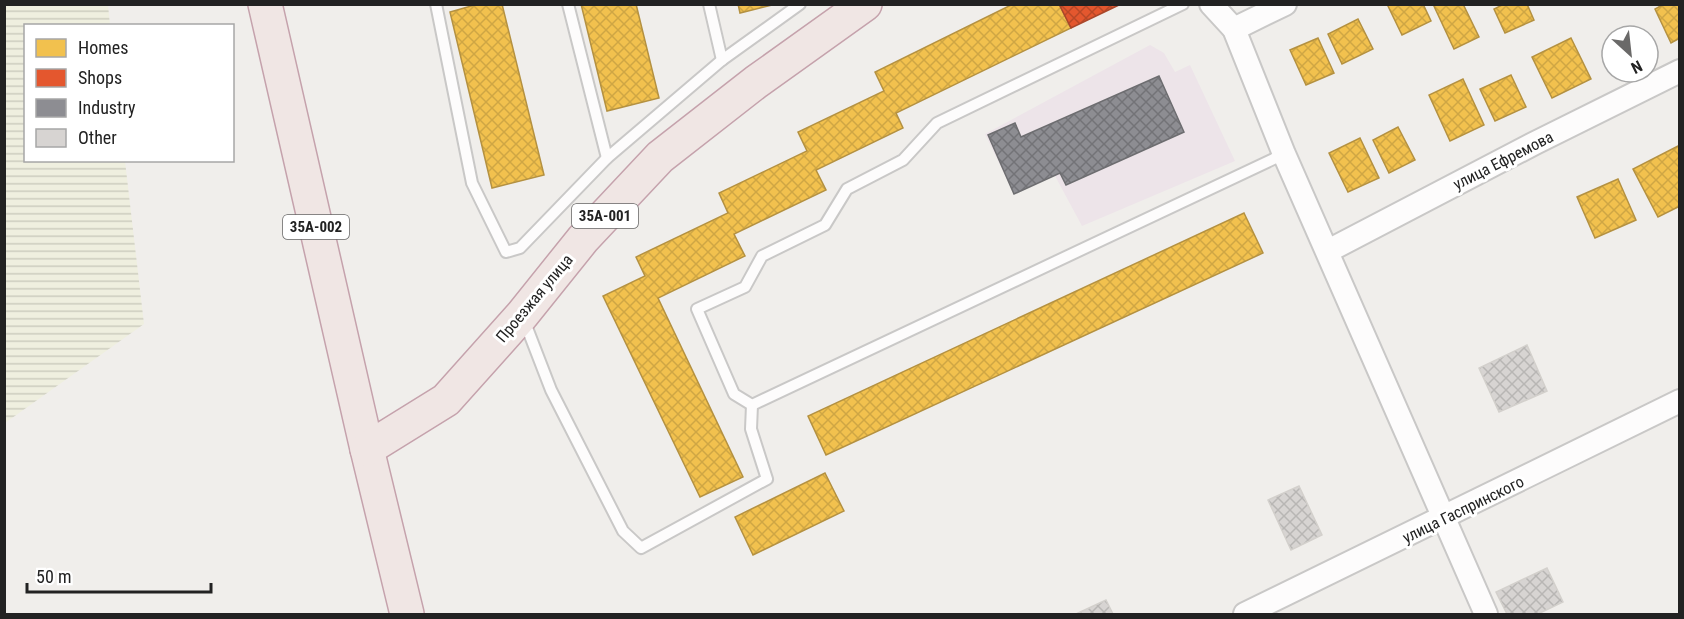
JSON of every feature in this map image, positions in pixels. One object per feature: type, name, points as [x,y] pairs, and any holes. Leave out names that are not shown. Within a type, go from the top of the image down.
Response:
[{"type":"highway","name":"35А-002","points":[[265,4],[407,615]]},
{"type":"highway","name":"Проезжая улица","points":[[367,449],[446,400],[522,315],[583,239],[660,157],[756,82],[865,4]]},
{"type":"street","points":[[1211,4],[1234,29],[1284,154],[1486,615]]},
{"type":"street","points":[[1234,29],[1285,4]]},
{"type":"street","name":"улица Ефремова","points":[[1328,251],[1535,143],[1680,71]]},
{"type":"street","name":"улица Гаспринского","points":[[1245,615],[1680,401]]},
{"type":"lane","points":[[436,4],[472,183],[506,252],[520,248],[607,158],[722,60],[800,4]]},
{"type":"lane","points":[[568,4],[607,158]]},
{"type":"lane","points":[[709,4],[722,60]]},
{"type":"lane","points":[[752,405],[734,394],[697,309],[745,287],[762,256],[825,225],[847,189],[903,160],[937,123],[1183,4]]},
{"type":"lane","points":[[752,405],[1284,154]]},
{"type":"lane","points":[[522,315],[551,390],[623,531],[641,549],[767,479],[751,429],[752,405]]},
{"type":"shaded area","points":[[1150,45],[1164,53],[1175,72],[1190,65],[1235,161],[1082,226],[1054,174],[1014,194],[985,134]]},
{"type":"green space","points":[[5,4],[108,5],[110,24],[24,24],[24,162],[125,162],[144,324],[5,423]]},
{"type":"building: Homes","points":[[478,4],[502,4],[544,175],[492,188],[450,12]]},
{"type":"building: Homes","points":[[581,4],[636,4],[659,98],[607,111]]},
{"type":"building: Homes","points":[[738,4],[776,4],[740,13]]},
{"type":"building: Homes","points":[[1013,4],[1059,4],[1071,28],[896,113],[903,128],[816,170],[826,190],[734,234],[745,256],[658,298],[743,477],[700,497],[603,296],[645,276],[636,257],[728,213],[719,193],[807,151],[798,132],[884,91],[875,72]]},
{"type":"building: Homes","points":[[1387,4],[1423,4],[1431,21],[1402,35]]},
{"type":"building: Homes","points":[[1433,4],[1463,4],[1479,37],[1454,49]]},
{"type":"building: Homes","points":[[1504,4],[1527,4],[1534,20],[1505,33],[1494,9]]},
{"type":"building: Homes","points":[[1664,4],[1680,4],[1680,38],[1671,43],[1655,9]]},
{"type":"building: Homes","points":[[1358,19],[1373,49],[1342,64],[1328,34]]},
{"type":"building: Homes","points":[[1318,38],[1334,73],[1306,85],[1290,50]]},
{"type":"building: Homes","points":[[1571,38],[1591,79],[1552,98],[1532,57]]},
{"type":"building: Homes","points":[[1511,75],[1526,107],[1495,121],[1480,89]]},
{"type":"building: Homes","points":[[1463,79],[1484,125],[1450,141],[1429,95]]},
{"type":"building: Homes","points":[[1398,127],[1415,160],[1389,173],[1373,140]]},
{"type":"building: Homes","points":[[1360,138],[1379,178],[1348,192],[1329,153]]},
{"type":"building: Homes","points":[[1678,146],[1680,149],[1680,206],[1658,217],[1633,169]]},
{"type":"building: Homes","points":[[1618,179],[1636,220],[1595,238],[1577,197]]},
{"type":"building: Homes","points":[[1244,213],[1263,253],[826,455],[808,416]]},
{"type":"building: Homes","points":[[825,473],[844,511],[753,555],[735,517]]},
{"type":"building: Shops","points":[[1059,4],[1121,4],[1071,28]]},
{"type":"building: Industry","points":[[1159,76],[1184,132],[1066,185],[1060,173],[1014,194],[988,135],[1015,123],[1021,137]]},
{"type":"building: Other","points":[[1527,345],[1547,391],[1499,412],[1479,368]]},
{"type":"building: Other","points":[[1299,486],[1322,535],[1291,550],[1268,500]]},
{"type":"building: Other","points":[[1547,568],[1563,602],[1538,614],[1507,614],[1496,592]]},
{"type":"building: Other","points":[[1106,600],[1113,614],[1076,614]]}]
